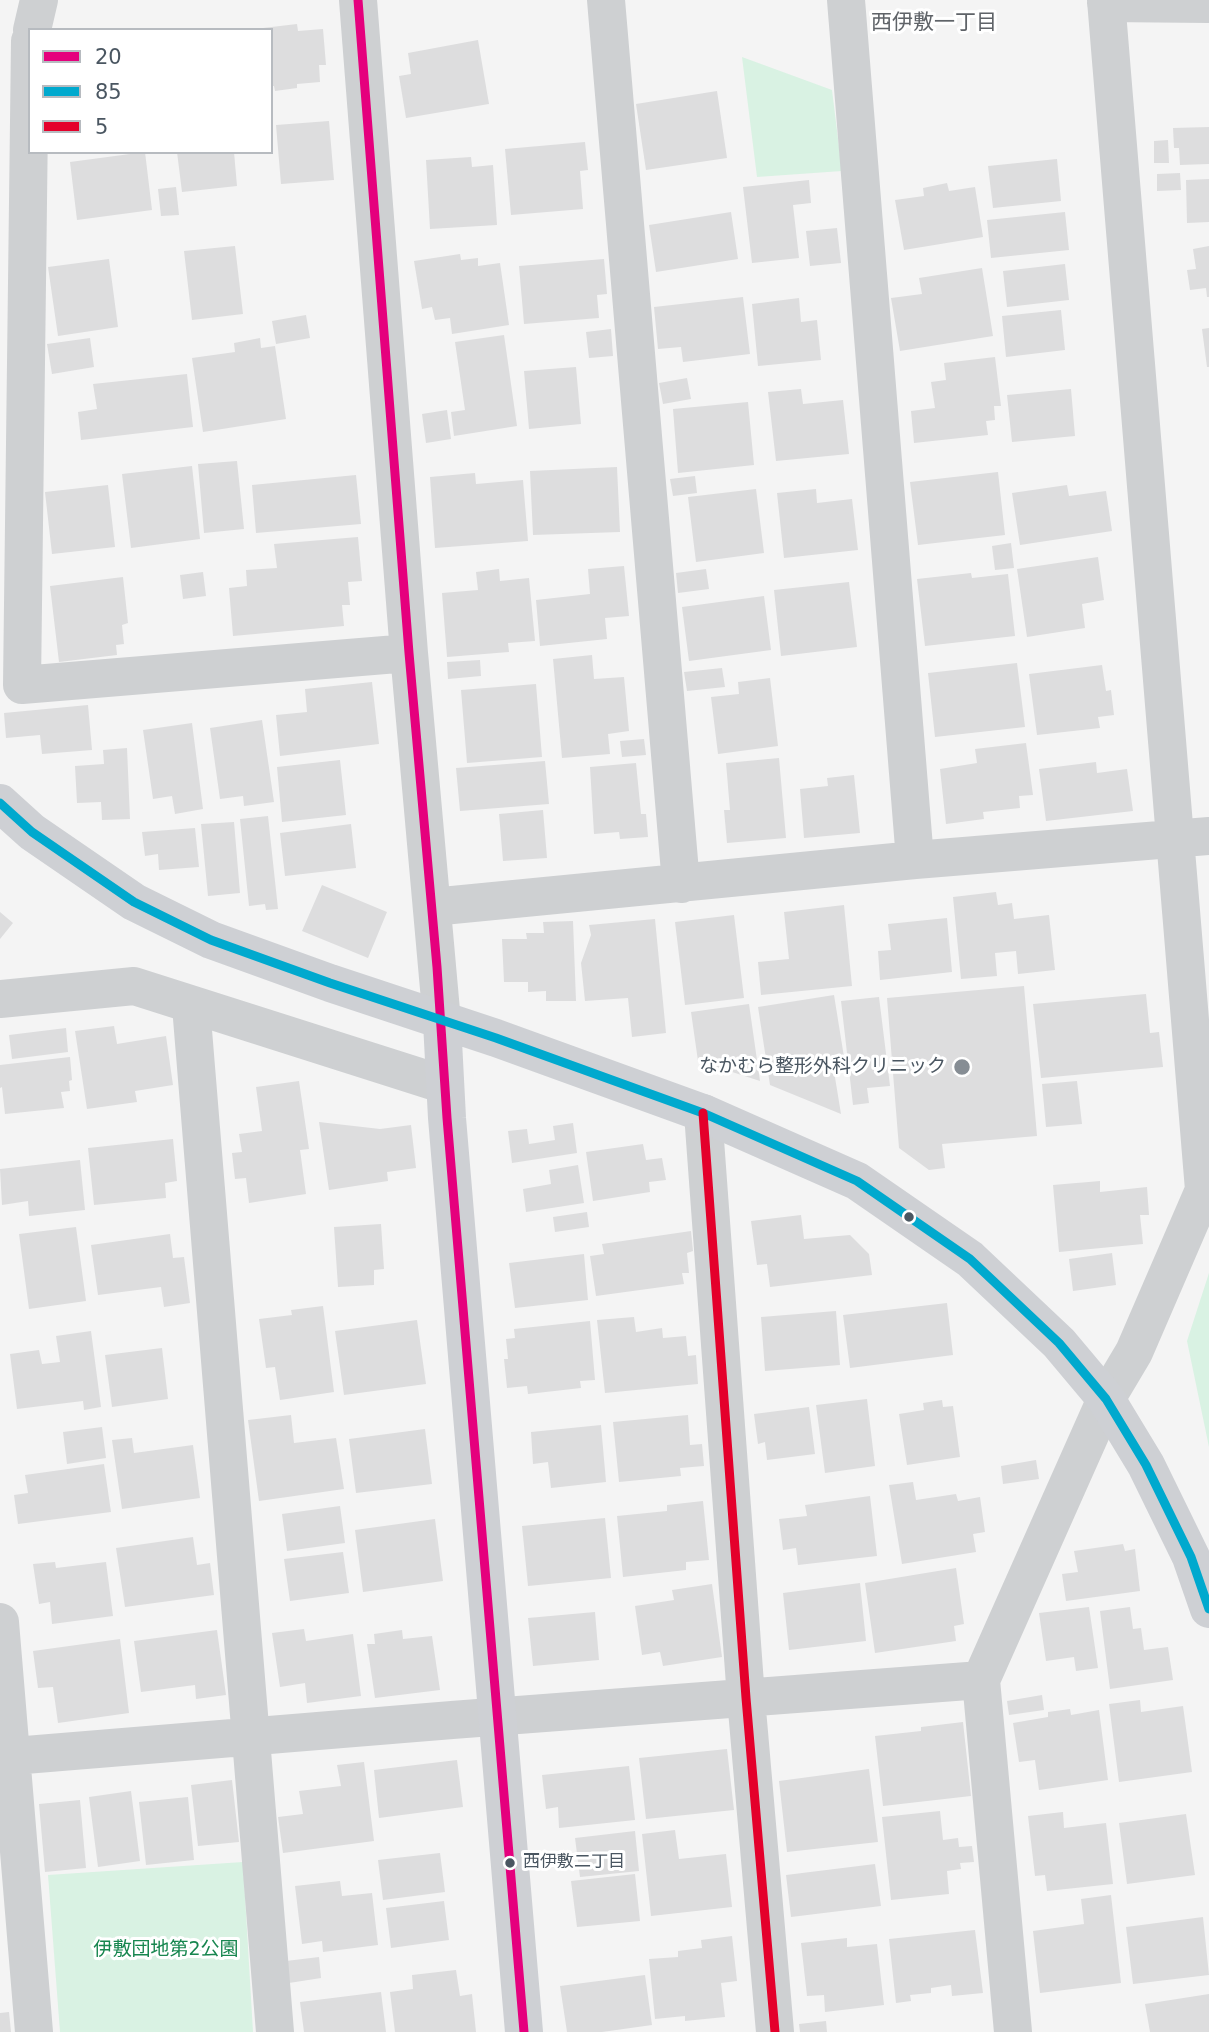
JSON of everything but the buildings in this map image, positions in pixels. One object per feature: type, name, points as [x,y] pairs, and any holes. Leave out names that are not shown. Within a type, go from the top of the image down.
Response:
[{"type":"street","points":[[32,28],[39,0]]},
{"type":"street","points":[[358,0],[409,653],[442,1022],[496,1716],[524,2032]]},
{"type":"street","points":[[606,0],[681,884]]},
{"type":"street","points":[[846,0],[915,860]]},
{"type":"street","points":[[1013,2032],[981,1680],[1106,1399],[1134,1352],[1204,1190],[1192,837],[1106,2],[1209,4]]},
{"type":"street","points":[[29,154],[22,685],[409,653]]},
{"type":"street","points":[[0,803],[32,832],[145,907],[211,940],[703,1113],[857,1181],[970,1259],[1059,1343],[1106,1399],[1146,1465],[1191,1557],[1209,1609]]},
{"type":"street","points":[[432,907],[915,860],[1192,837]]},
{"type":"street","points":[[0,999],[134,986],[445,1085]]},
{"type":"street","points":[[191,1006],[275,2032]]},
{"type":"street","points":[[703,1113],[746,1698],[775,2032]]},
{"type":"street","points":[[0,1622],[5,1757],[34,2032]]},
{"type":"street","points":[[5,1757],[496,1716],[981,1680]]},
{"type":"green space","points":[[742,57],[832,90],[842,171],[757,177]]},
{"type":"green space","points":[[1209,1273],[1209,1447],[1187,1341]]},
{"type":"green space","name":"伊敷団地第2公園","points":[[243,1862],[253,2032],[60,2032],[48,1875]]},
{"type":"transit line","name":"20","points":[[358,0],[409,653],[524,2032]]},
{"type":"transit line","name":"85","points":[[0,803],[32,832],[134,902],[211,940],[703,1113],[857,1181],[970,1259],[1059,1343],[1106,1399],[1146,1465],[1191,1557],[1209,1609]]},
{"type":"transit line","name":"5","points":[[703,1113],[746,1698],[775,2032]]},
{"type":"place","name":"なかむら整形外科クリニック","points":[[962,1067]]},
{"type":"place","name":"西伊敷二丁目","points":[[510,1863]]},
{"type":"district","name":"西伊敷一丁目","points":[[934,24]]}]
